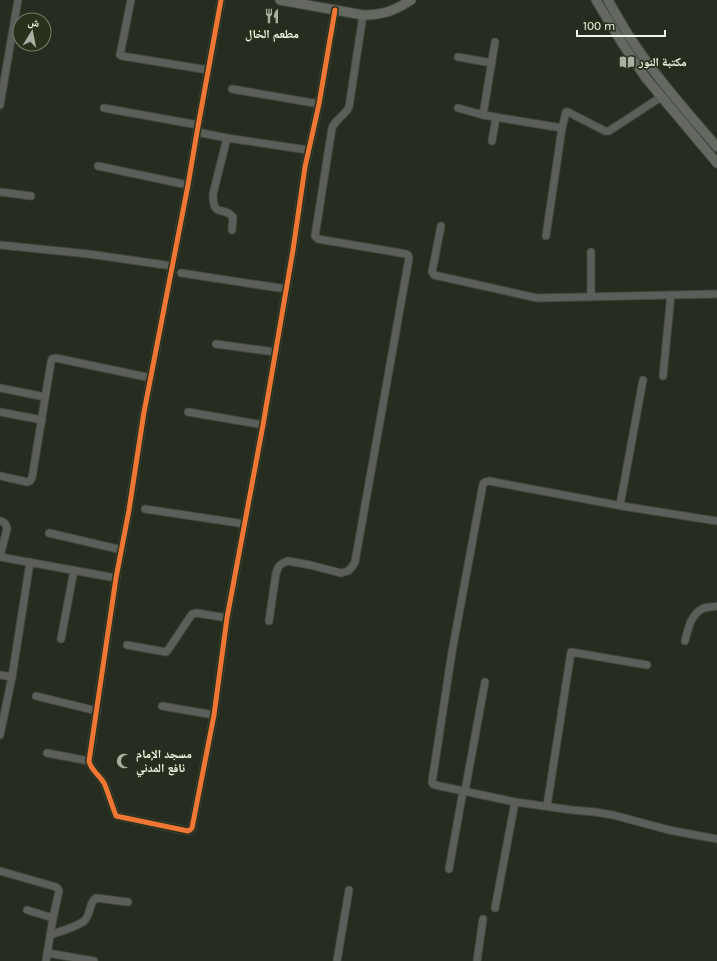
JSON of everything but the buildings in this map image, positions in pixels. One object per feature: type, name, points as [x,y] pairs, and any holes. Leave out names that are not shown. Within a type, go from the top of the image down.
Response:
[{"type":"main road","points":[[280,0],[363,15],[386,13],[411,0]]},
{"type":"main road","points":[[596,0],[629,54],[661,97],[717,163]]},
{"type":"main road","points":[[608,0],[648,64],[717,147]]},
{"type":"street","points":[[0,105],[18,0]]},
{"type":"street","points":[[131,0],[120,55],[208,70]]},
{"type":"street","points":[[221,0],[188,185],[144,412],[129,510],[116,578],[90,761],[90,766],[104,781],[116,816],[188,831],[192,828],[214,715],[227,618],[263,425],[308,150],[319,104],[335,10]]},
{"type":"street","points":[[270,622],[276,573],[282,563],[288,561],[341,573],[348,571],[355,562],[409,258],[406,254],[318,239],[315,236],[332,128],[334,123],[349,107],[363,15]]},
{"type":"street","points":[[483,115],[495,42]]},
{"type":"street","points":[[458,57],[492,63]]},
{"type":"street","points":[[232,89],[319,104]]},
{"type":"street","points":[[546,236],[562,128],[567,112],[605,131],[608,131],[661,97]]},
{"type":"street","points":[[104,108],[197,128],[227,138],[308,150]]},
{"type":"street","points":[[458,108],[483,115],[562,128]]},
{"type":"street","points":[[492,141],[496,117]]},
{"type":"street","points":[[227,138],[213,194],[213,203],[218,210],[231,214],[233,217],[232,230]]},
{"type":"street","points":[[98,166],[188,185]]},
{"type":"street","points":[[0,192],[31,196]]},
{"type":"street","points":[[442,226],[432,272],[434,275],[537,298],[717,294]]},
{"type":"street","points":[[0,245],[89,254],[172,266]]},
{"type":"street","points":[[591,252],[591,297]]},
{"type":"street","points":[[181,273],[286,289]]},
{"type":"street","points":[[663,376],[671,295]]},
{"type":"street","points":[[216,344],[275,352]]},
{"type":"street","points":[[0,476],[27,482],[32,478],[52,359],[56,358],[151,378]]},
{"type":"street","points":[[620,505],[643,380]]},
{"type":"street","points":[[0,388],[45,397]]},
{"type":"street","points":[[0,412],[42,420]]},
{"type":"street","points":[[188,412],[263,425]]},
{"type":"street","points":[[717,521],[489,481],[482,484],[452,652],[432,782],[435,785],[515,802],[613,815],[669,830],[717,839]]},
{"type":"street","points":[[145,509],[245,524]]},
{"type":"street","points":[[0,521],[4,522],[7,529],[0,557],[116,578]]},
{"type":"street","points":[[49,533],[122,550]]},
{"type":"street","points":[[0,735],[12,677],[30,562]]},
{"type":"street","points":[[62,639],[74,570]]},
{"type":"street","points":[[685,641],[689,626],[697,612],[707,607],[717,606]]},
{"type":"street","points":[[127,645],[166,652],[192,614],[197,613],[227,618]]},
{"type":"street","points":[[547,806],[571,652],[647,665]]},
{"type":"street","points":[[0,675],[12,677]]},
{"type":"street","points":[[449,869],[485,682]]},
{"type":"street","points":[[36,696],[97,711]]},
{"type":"street","points":[[162,706],[214,715]]},
{"type":"street","points":[[47,752],[90,761]]},
{"type":"street","points":[[495,908],[515,802]]},
{"type":"street","points":[[0,871],[58,888],[59,891],[46,961]]},
{"type":"street","points":[[337,961],[349,890]]},
{"type":"street","points":[[50,935],[86,920],[93,900],[96,898],[128,902]]},
{"type":"street","points":[[27,910],[53,918]]},
{"type":"street","points":[[477,961],[483,919]]},
{"type":"street","points":[[47,953],[94,961]]},
{"type":"cycle path","points":[[221,0],[188,185],[144,412],[129,510],[116,578],[89,761],[90,765],[105,785],[116,816],[188,831],[192,828],[214,715],[227,618],[263,425],[293,250],[305,167],[319,104],[335,10]]},
{"type":"place","name":"مطعم الخال","points":[[272,16]]},
{"type":"place","name":"مكتبة النور","points":[[627,62]]},
{"type":"place","name":"مسجد الإمام نافع المدني","points":[[124,761]]}]
